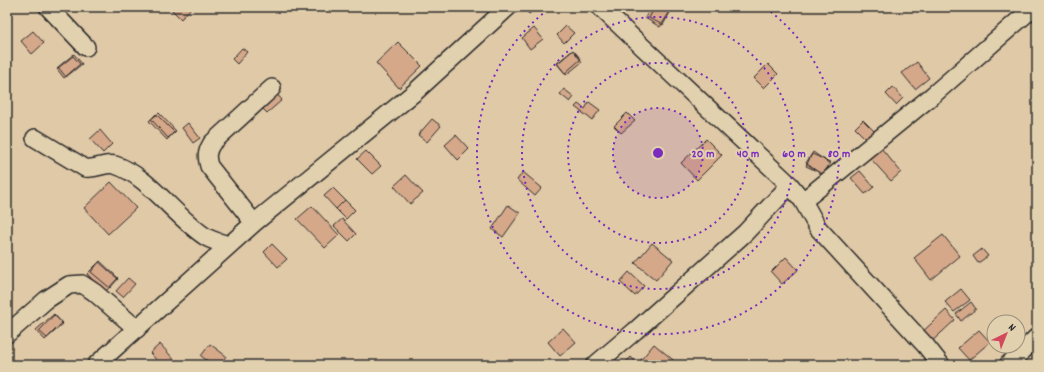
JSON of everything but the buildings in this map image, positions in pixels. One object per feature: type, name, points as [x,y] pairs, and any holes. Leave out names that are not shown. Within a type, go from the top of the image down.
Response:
[{"type":"street","points":[[48,7],[86,47]]},
{"type":"street","points":[[96,365],[254,223],[415,92],[508,7]]},
{"type":"street","points":[[600,7],[790,185],[803,201],[818,228],[926,346],[941,365]]},
{"type":"street","points":[[803,201],[933,95],[1034,7]]},
{"type":"street","points":[[254,223],[209,166],[206,159],[207,151],[212,143],[272,88]]},
{"type":"street","points":[[35,138],[85,168],[94,169],[110,164],[116,165],[133,174],[182,218],[207,237],[229,245]]},
{"type":"street","points":[[595,365],[745,233],[790,185]]},
{"type":"street","points":[[7,334],[46,300],[58,292],[70,285],[82,284],[94,292],[137,329]]},
{"type":"street","points":[[1008,365],[1037,336]]}]
